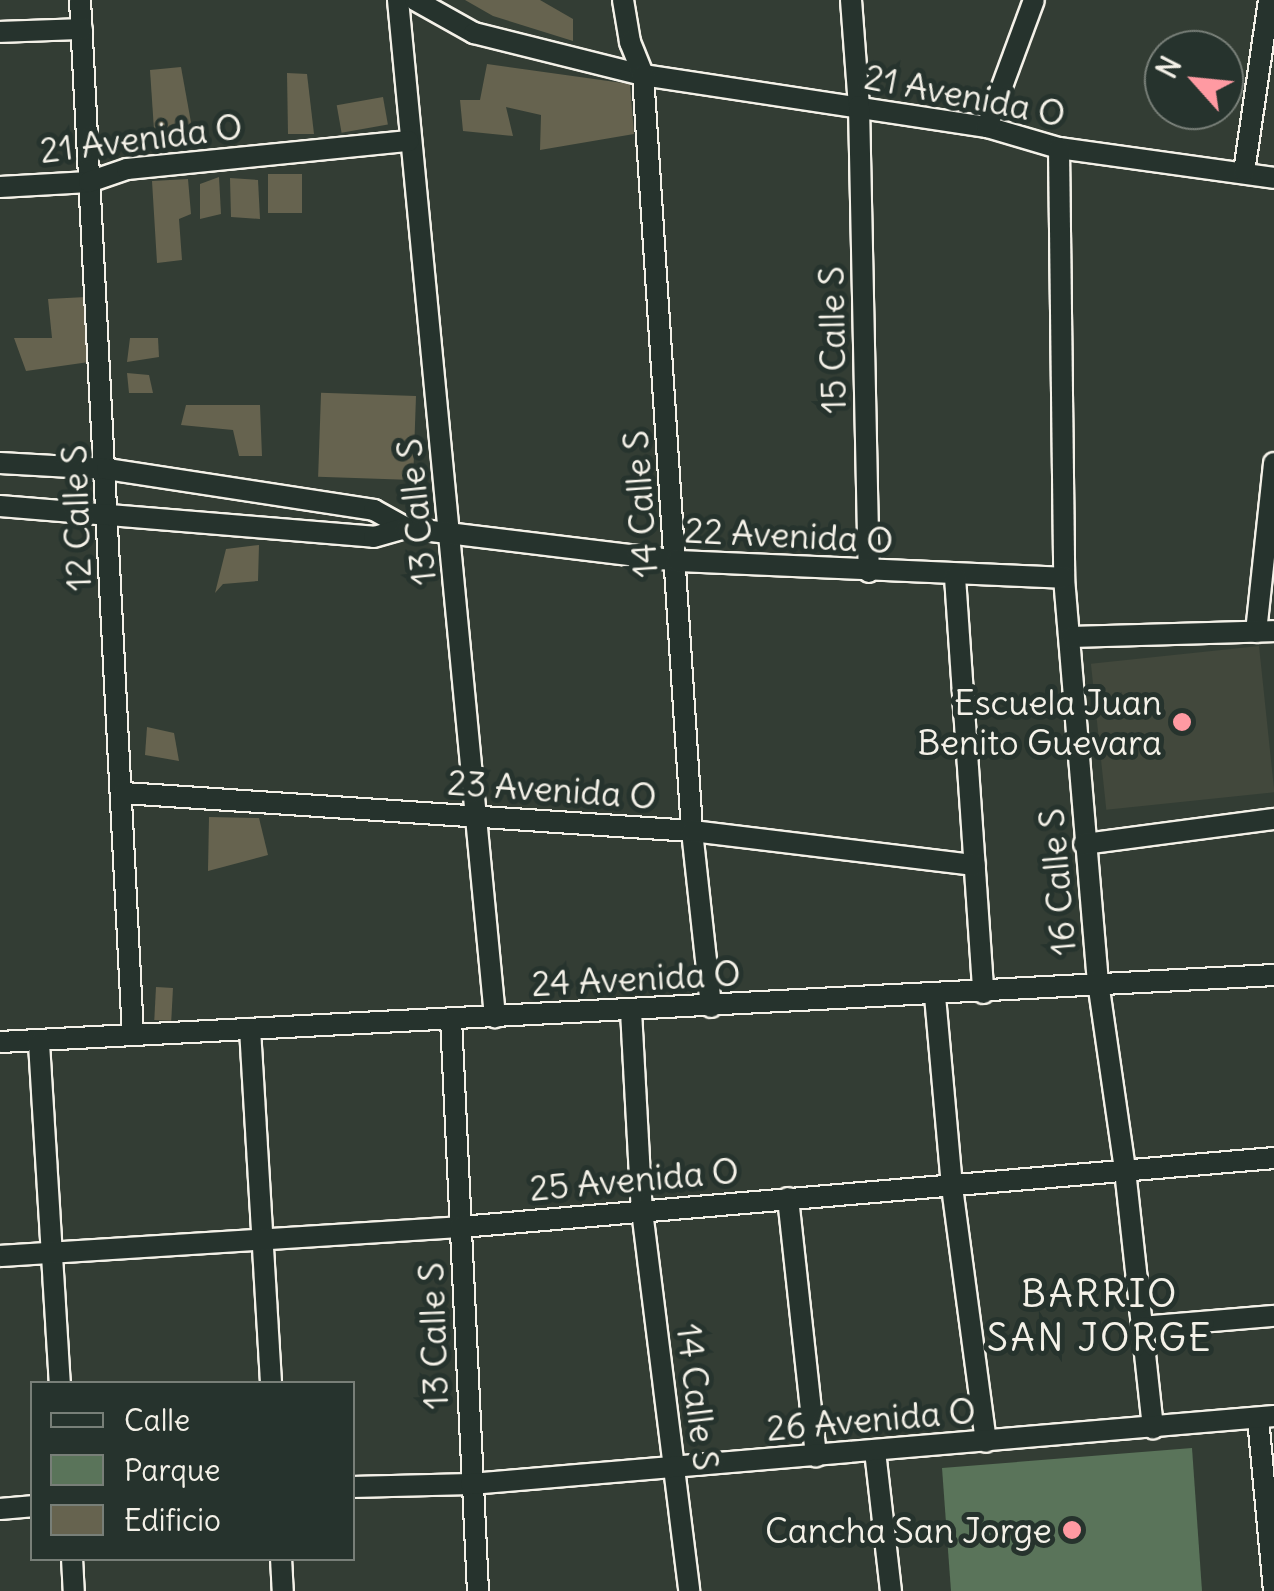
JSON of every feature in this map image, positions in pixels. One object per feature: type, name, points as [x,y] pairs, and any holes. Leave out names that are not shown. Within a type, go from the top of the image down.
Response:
[{"type":"street","name":"12 Calle S","points":[[80,0],[124,793],[133,1034]]},
{"type":"street","name":"13 Calle S","points":[[398,0],[495,1017]]},
{"type":"street","name":"21 Avenida O","points":[[415,0],[474,33],[643,75],[987,127],[1059,148],[1274,178]]},
{"type":"street","name":"14 Calle S","points":[[622,0],[630,42],[643,75],[692,832],[711,1007]]},
{"type":"street","name":"15 Calle S","points":[[851,0],[858,106],[870,572]]},
{"type":"street","points":[[987,127],[1034,0]]},
{"type":"street","points":[[1244,172],[1268,1]]},
{"type":"street","points":[[0,32],[82,28]]},
{"type":"street","name":"21 Avenida O","points":[[0,187],[89,182],[127,169],[409,141]]},
{"type":"street","name":"16 Calle S","points":[[1059,148],[1064,578],[1072,637],[1084,844],[1098,982],[1125,1170],[1153,1428]]},
{"type":"street","points":[[1072,637],[1265,631],[1274,463]]},
{"type":"street","points":[[0,464],[107,469],[374,510],[406,528]]},
{"type":"street","points":[[190,522],[193,483]]},
{"type":"street","points":[[0,506],[374,538],[406,528]]},
{"type":"street","name":"22 Avenida O","points":[[406,528],[676,562],[1064,578]]},
{"type":"street","points":[[955,576],[983,993]]},
{"type":"street","name":"23 Avenida O","points":[[124,793],[692,832],[975,866]]},
{"type":"street","points":[[1084,844],[1274,819]]},
{"type":"street","name":"24 Avenida O","points":[[0,1042],[935,996],[1098,982],[1274,975]]},
{"type":"street","points":[[935,996],[952,1187],[986,1442]]},
{"type":"street","name":"14 Calle S","points":[[631,1011],[642,1211],[689,1591]]},
{"type":"street","name":"13 Calle S","points":[[451,1019],[478,1591]]},
{"type":"street","points":[[250,1029],[271,1381]]},
{"type":"street","points":[[39,1043],[60,1381]]},
{"type":"street","name":"25 Avenida O","points":[[0,1256],[461,1227],[1274,1158]]},
{"type":"street","points":[[788,1198],[816,1456]]},
{"type":"street","points":[[1142,1327],[1274,1316]]},
{"type":"street","points":[[1266,1417],[1274,1590]]},
{"type":"street","name":"26 Avenida O","points":[[355,1486],[471,1484],[1266,1417]]},
{"type":"street","points":[[875,1451],[891,1591]]},
{"type":"street","points":[[0,1509],[30,1506]]},
{"type":"street","points":[[72,1561],[74,1591]]},
{"type":"street","points":[[282,1561],[283,1591]]},
{"type":"shaded area","name":"Escuela Juan Benito Guevara","points":[[1259,646],[1274,792],[1106,810],[1091,664]]},
{"type":"green space","name":"Cancha San Jorge","points":[[1192,1448],[1202,1591],[951,1591],[942,1468]]},
{"type":"building","points":[[465,0],[540,0],[573,19],[573,41],[493,16]]},
{"type":"building","points":[[487,64],[630,84],[634,134],[540,150],[541,115],[506,107],[513,136],[463,131],[460,100],[480,100]]},
{"type":"building","points":[[181,67],[192,128],[154,130],[150,70]]},
{"type":"building","points":[[287,73],[307,74],[314,134],[288,134]]},
{"type":"building","points":[[383,97],[388,125],[342,133],[337,105]]},
{"type":"building","points":[[268,174],[302,174],[302,213],[268,213]]},
{"type":"building","points":[[219,177],[221,214],[200,219],[200,184]]},
{"type":"building","points":[[230,178],[258,180],[260,219],[231,217]]},
{"type":"building","points":[[188,179],[191,214],[179,219],[182,260],[157,263],[152,181]]},
{"type":"building","points":[[86,297],[89,362],[26,371],[14,338],[52,338],[48,299]]},
{"type":"building","points":[[130,338],[158,338],[159,357],[127,362]]},
{"type":"building","points":[[127,373],[149,375],[153,393],[129,393]]},
{"type":"building","points":[[321,393],[416,396],[413,480],[318,477]]},
{"type":"building","points":[[186,405],[260,405],[262,456],[239,456],[233,430],[181,425]]},
{"type":"building","points":[[259,545],[258,581],[223,584],[215,593],[226,549]]},
{"type":"building","points":[[147,727],[174,733],[179,761],[145,755]]},
{"type":"building","points":[[209,817],[259,818],[268,855],[208,871]]},
{"type":"building","points":[[156,987],[173,988],[171,1021],[154,1020]]},
{"type":"place","name":"Escuela Juan Benito Guevara","points":[[1182,722]]},
{"type":"place","name":"Cancha San Jorge","points":[[1072,1530]]},
{"type":"district","name":"BARRIO SAN JORGE","points":[[1100,1316]]}]
